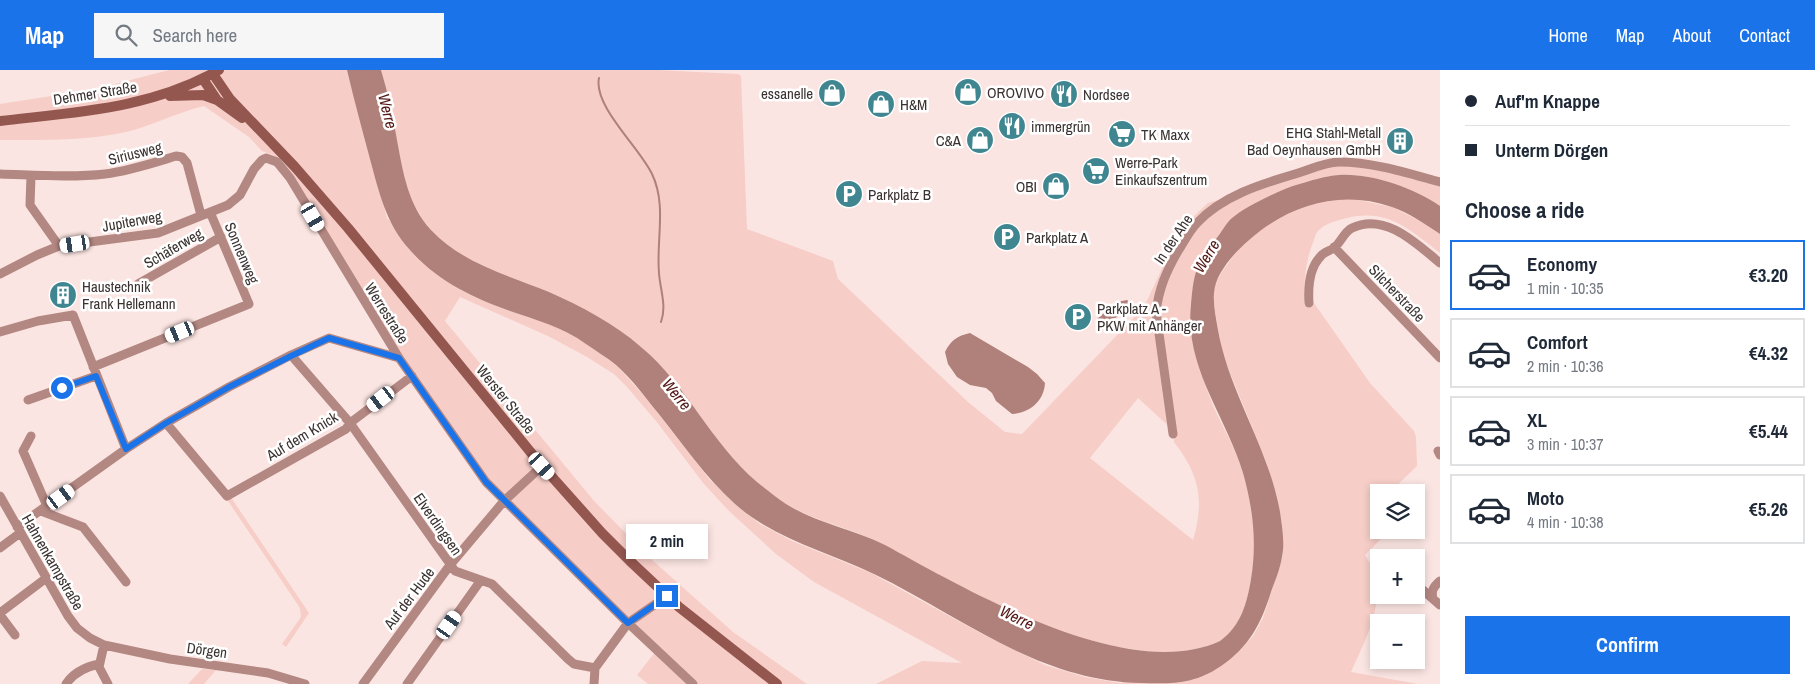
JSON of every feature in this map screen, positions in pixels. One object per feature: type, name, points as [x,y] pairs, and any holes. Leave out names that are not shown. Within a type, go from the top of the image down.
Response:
[{"type":"main road","name":"Dehmer Straße","points":[[0,121],[102,109],[161,96],[200,74],[214,71]]},
{"type":"main road","name":"Werster Straße","points":[[214,71],[230,99],[257,129],[295,166],[348,228],[542,466],[602,533],[667,596],[777,684]]},
{"type":"main road","name":"Werster Straße","points":[[200,74],[217,100],[257,129]]},
{"type":"main road","points":[[161,96],[203,95],[217,100]]},
{"type":"street","name":"Siriusweg","points":[[0,174],[32,176],[104,174],[127,170],[176,156],[182,157],[187,163],[206,214]]},
{"type":"street","name":"Jupiterweg","points":[[0,274],[37,255],[60,246],[152,235],[206,214],[228,205],[240,195],[254,169],[262,160],[270,159],[276,162]]},
{"type":"street","name":"Werrestraße","points":[[276,162],[290,178],[354,287],[399,358],[486,482],[628,623],[694,684]]},
{"type":"street","name":"In der Ahe","points":[[1173,434],[1156,312],[1158,292],[1165,274],[1197,223],[1211,211],[1241,192],[1336,162],[1356,162],[1440,182]]},
{"type":"street","points":[[32,176],[30,205],[60,246]]},
{"type":"street","name":"Sonnenweg","points":[[95,371],[249,304],[221,237],[206,214]]},
{"type":"street","points":[[1309,303],[1308,288],[1311,275],[1320,256],[1334,247],[1350,229],[1368,224],[1377,224],[1400,232],[1440,263]]},
{"type":"street","name":"Schäferweg","points":[[138,284],[221,237]]},
{"type":"street","name":"Silcherstraße","points":[[1334,247],[1440,358]]},
{"type":"street","points":[[0,332],[38,321],[73,315],[126,449]]},
{"type":"street","points":[[0,548],[44,508],[126,449],[166,423],[229,387],[291,356],[329,338],[399,358]]},
{"type":"street","name":"Elverdingsen","points":[[291,356],[350,423],[455,571],[492,584],[568,659],[584,667],[595,668]]},
{"type":"street","points":[[28,400],[95,371]]},
{"type":"street","name":"Auf dem Knick","points":[[166,423],[227,496],[346,429],[350,423],[412,376]]},
{"type":"street","points":[[31,436],[23,451],[44,508],[83,527],[126,582]]},
{"type":"street","name":"Auf der Hude","points":[[363,684],[450,565],[504,501],[542,466]]},
{"type":"street","name":"Hahnenkampstraße","points":[[0,496],[46,579],[77,628],[90,638],[104,645]]},
{"type":"street","points":[[15,635],[0,614],[46,579]]},
{"type":"street","points":[[407,684],[481,580]]},
{"type":"street","points":[[1436,602],[1432,592],[1440,582]]},
{"type":"street","points":[[1425,592],[1436,602]]},
{"type":"street","points":[[594,684],[595,668],[628,623],[667,596]]},
{"type":"street","points":[[104,645],[99,664],[100,671],[108,684]]},
{"type":"street","name":"Dörgen","points":[[104,645],[170,659],[268,673],[305,684]]},
{"type":"street","points":[[66,684],[81,669],[99,664]]},
{"type":"shaded area","points":[[169,70],[347,70],[387,218],[461,290],[505,309],[543,321],[579,338],[618,367],[646,398],[710,480],[736,505],[760,524],[792,541],[871,573],[982,634],[1045,665],[1085,677],[1120,683],[1238,652],[1253,636],[1263,618],[1283,555],[1282,526],[1277,495],[1265,459],[1222,353],[1214,305],[1214,288],[1221,273],[1237,251],[1257,233],[1277,218],[1307,205],[1349,198],[1392,207],[1440,234],[1440,253],[1407,228],[1384,218],[1358,216],[1330,223],[1317,232],[1311,248],[1304,288],[1304,305],[1314,303],[1370,383],[1414,431],[1416,437],[1417,466],[1398,484],[1370,484],[1370,539],[1381,539],[1365,555],[1370,563],[1370,604],[1376,604],[1374,614],[1370,614],[1370,629],[1351,672],[1418,684],[876,684],[922,661],[962,663],[814,582],[776,554],[729,511],[704,484],[656,421],[614,374],[550,337],[460,297],[445,321],[595,502],[651,559],[733,632],[807,684],[648,684],[637,675],[656,651],[487,482],[406,365],[293,175],[273,155],[262,151],[249,137],[204,106],[139,129],[116,134],[73,139],[0,140],[0,104],[96,89]]},
{"type":"shaded area","points":[[381,70],[657,70],[738,74],[741,76],[747,229],[833,261],[838,279],[968,402],[1005,432],[1022,434],[1144,307],[1167,258],[1193,217],[1208,203],[1338,164],[1393,171],[1440,185],[1440,206],[1418,193],[1379,179],[1352,175],[1328,176],[1289,187],[1245,209],[1230,220],[1201,261],[1197,269],[1191,299],[1191,331],[1195,351],[1211,400],[1243,473],[1252,512],[1254,552],[1251,579],[1247,597],[1238,621],[1220,641],[1183,651],[1140,650],[1095,641],[1049,626],[959,585],[872,539],[810,516],[775,496],[741,467],[672,379],[657,362],[631,339],[597,316],[573,303],[471,260],[443,241],[431,230],[417,210],[408,188]],"holes":[[[1138,398],[1175,432],[1174,442],[1189,465],[1197,488],[1199,512],[1193,540],[1090,458]]]},
{"type":"shaded area","points":[[230,496],[309,613],[286,647],[282,644],[301,617],[300,608],[226,498]]},
{"type":"shaded area","points":[[202,669],[216,670],[204,684],[188,684]]},
{"type":"water","name":"Werre","points":[[347,70],[381,70],[408,188],[417,210],[431,230],[443,241],[471,260],[573,303],[609,323],[631,339],[657,362],[672,379],[741,467],[782,501],[798,511],[885,545],[959,585],[1049,626],[1095,641],[1140,650],[1183,651],[1220,641],[1238,621],[1245,605],[1249,588],[1254,552],[1252,512],[1236,452],[1200,370],[1194,349],[1191,327],[1192,291],[1197,269],[1203,257],[1226,225],[1245,209],[1289,187],[1328,176],[1352,175],[1365,176],[1392,183],[1430,199],[1440,206],[1440,234],[1392,207],[1373,202],[1334,200],[1297,210],[1280,218],[1248,241],[1226,264],[1215,286],[1216,321],[1223,353],[1231,376],[1275,488],[1283,540],[1283,552],[1279,570],[1263,614],[1253,634],[1231,659],[1221,666],[1202,676],[1183,682],[1142,683],[1104,680],[1068,671],[1035,659],[1002,644],[874,574],[767,527],[724,494],[638,388],[612,362],[568,333],[549,324],[482,300],[456,287],[431,270],[420,261],[402,240],[384,207]]},
{"type":"water","points":[[1127,300],[1132,304],[1117,317],[1107,322],[1097,319],[1117,302]]},
{"type":"water","points":[[970,333],[1037,374],[1045,383],[1042,395],[1035,405],[1025,411],[1012,414],[996,401],[992,393],[986,388],[970,385],[957,377],[948,364],[945,352],[955,339]]},
{"type":"waterway","points":[[599,78],[599,89],[603,101],[610,114],[646,164],[656,186],[660,210],[658,261],[663,304],[661,322]]},
{"type":"place","name":"OROVIVO","points":[[968,92]]},
{"type":"place","name":"essanelle","points":[[832,93]]},
{"type":"place","name":"Nordsee","points":[[1064,94]]},
{"type":"place","name":"H&M","points":[[881,104]]},
{"type":"place","name":"immergrün","points":[[1012,126]]},
{"type":"place","name":"TK Maxx","points":[[1122,134]]},
{"type":"place","name":"C&A","points":[[980,140]]},
{"type":"place","name":"EHG Stahl-Metall Bad Oeynhausen GmbH","points":[[1400,141]]},
{"type":"place","name":"Werre-Park Einkaufszentrum","points":[[1096,171]]},
{"type":"place","name":"OBI","points":[[1056,186]]},
{"type":"place","name":"Parkplatz B","points":[[849,194]]},
{"type":"place","name":"Parkplatz A","points":[[1007,237]]},
{"type":"place","name":"Haustechnik Frank Hellemann","points":[[63,295]]},
{"type":"place","name":"Parkplatz A - PKW mit Anhänger","points":[[1078,317]]},
{"type":"route","points":[[62,388],[96,376],[126,449],[166,423],[229,387],[329,338],[399,358],[486,482],[628,623],[667,596]]}]
